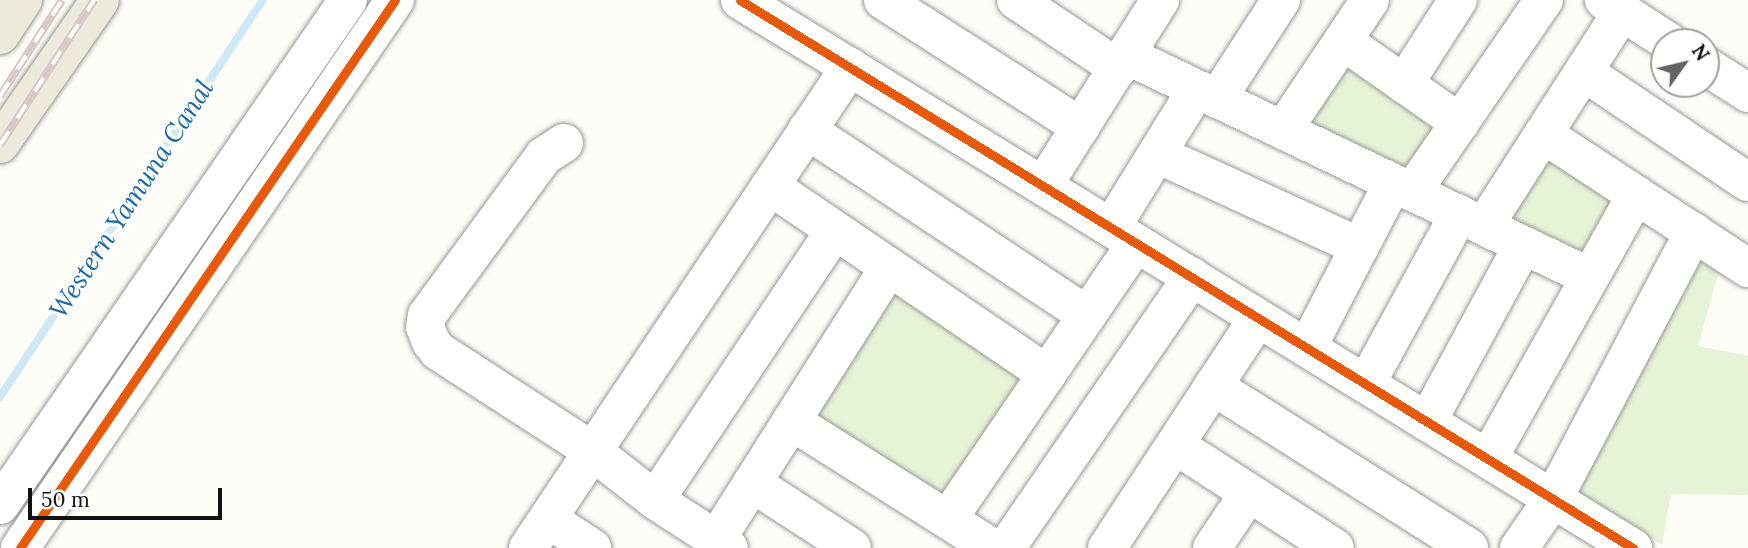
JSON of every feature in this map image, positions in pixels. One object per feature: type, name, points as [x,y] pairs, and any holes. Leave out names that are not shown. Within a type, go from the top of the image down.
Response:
[{"type":"main road","points":[[0,35],[23,0]]},
{"type":"main road","points":[[0,144],[100,0]]},
{"type":"street","points":[[0,505],[348,0]]},
{"type":"street","points":[[20,548],[395,0]]},
{"type":"street","points":[[883,0],[1081,127]]},
{"type":"street","points":[[1043,186],[1160,0]]},
{"type":"street","points":[[948,519],[1086,315],[1157,154],[1281,0]]},
{"type":"street","points":[[1283,130],[1370,0]]},
{"type":"street","points":[[1404,84],[1458,0]]},
{"type":"street","points":[[1307,348],[1360,247],[1403,188],[1460,123],[1544,0]]},
{"type":"street","points":[[751,3],[850,67],[1553,499],[1613,543]]},
{"type":"street","points":[[1034,5],[1122,61],[1207,94],[1590,277]]},
{"type":"street","points":[[1366,384],[1471,220],[1543,134],[1584,72],[1613,6],[1650,30]]},
{"type":"street","points":[[1343,41],[1460,123]]},
{"type":"street","points":[[592,548],[538,533],[591,450],[850,67]]},
{"type":"street","points":[[1584,72],[1748,182]]},
{"type":"street","points":[[1720,75],[1748,93]]},
{"type":"street","points":[[807,130],[1086,315]]},
{"type":"street","points":[[1543,134],[1748,268]]},
{"type":"street","points":[[564,143],[544,156],[428,315],[425,327],[438,351],[591,450],[655,500],[722,544],[752,484],[889,267]]},
{"type":"street","points":[[1157,154],[1360,247]]},
{"type":"street","points":[[770,186],[1047,374]]},
{"type":"street","points":[[1488,459],[1636,195]]},
{"type":"street","points":[[655,500],[835,230]]},
{"type":"street","points":[[1519,548],[1553,499],[1694,232]]},
{"type":"street","points":[[1427,422],[1523,245]]},
{"type":"street","points":[[1006,548],[1192,277]]},
{"type":"street","points":[[1107,548],[1258,318]]},
{"type":"street","points":[[1213,386],[1469,548]]},
{"type":"street","points":[[791,421],[993,548]]},
{"type":"street","points":[[1175,445],[1249,493],[1313,542]]},
{"type":"street","points":[[752,484],[852,548]]},
{"type":"street","points":[[1212,548],[1249,493]]},
{"type":"green space","points":[[1345,47],[1455,124],[1412,186],[1290,126]]},
{"type":"green space","points":[[1544,140],[1632,199],[1589,271],[1490,226]]},
{"type":"green space","points":[[1698,253],[1720,267],[1698,346],[1748,356],[1748,495],[1671,494],[1662,545],[1577,492]]},
{"type":"green space","points":[[899,283],[1028,370],[941,500],[811,413]]},
{"type":"waterway","name":"Western Yamuna Canal","points":[[0,397],[263,0]]},
{"type":"railway","points":[[0,96],[62,0]]},
{"type":"railway","points":[[0,145],[94,0]]},
{"type":"cycle path","points":[[20,548],[395,0]]},
{"type":"cycle path","points":[[740,0],[1633,548]]}]
